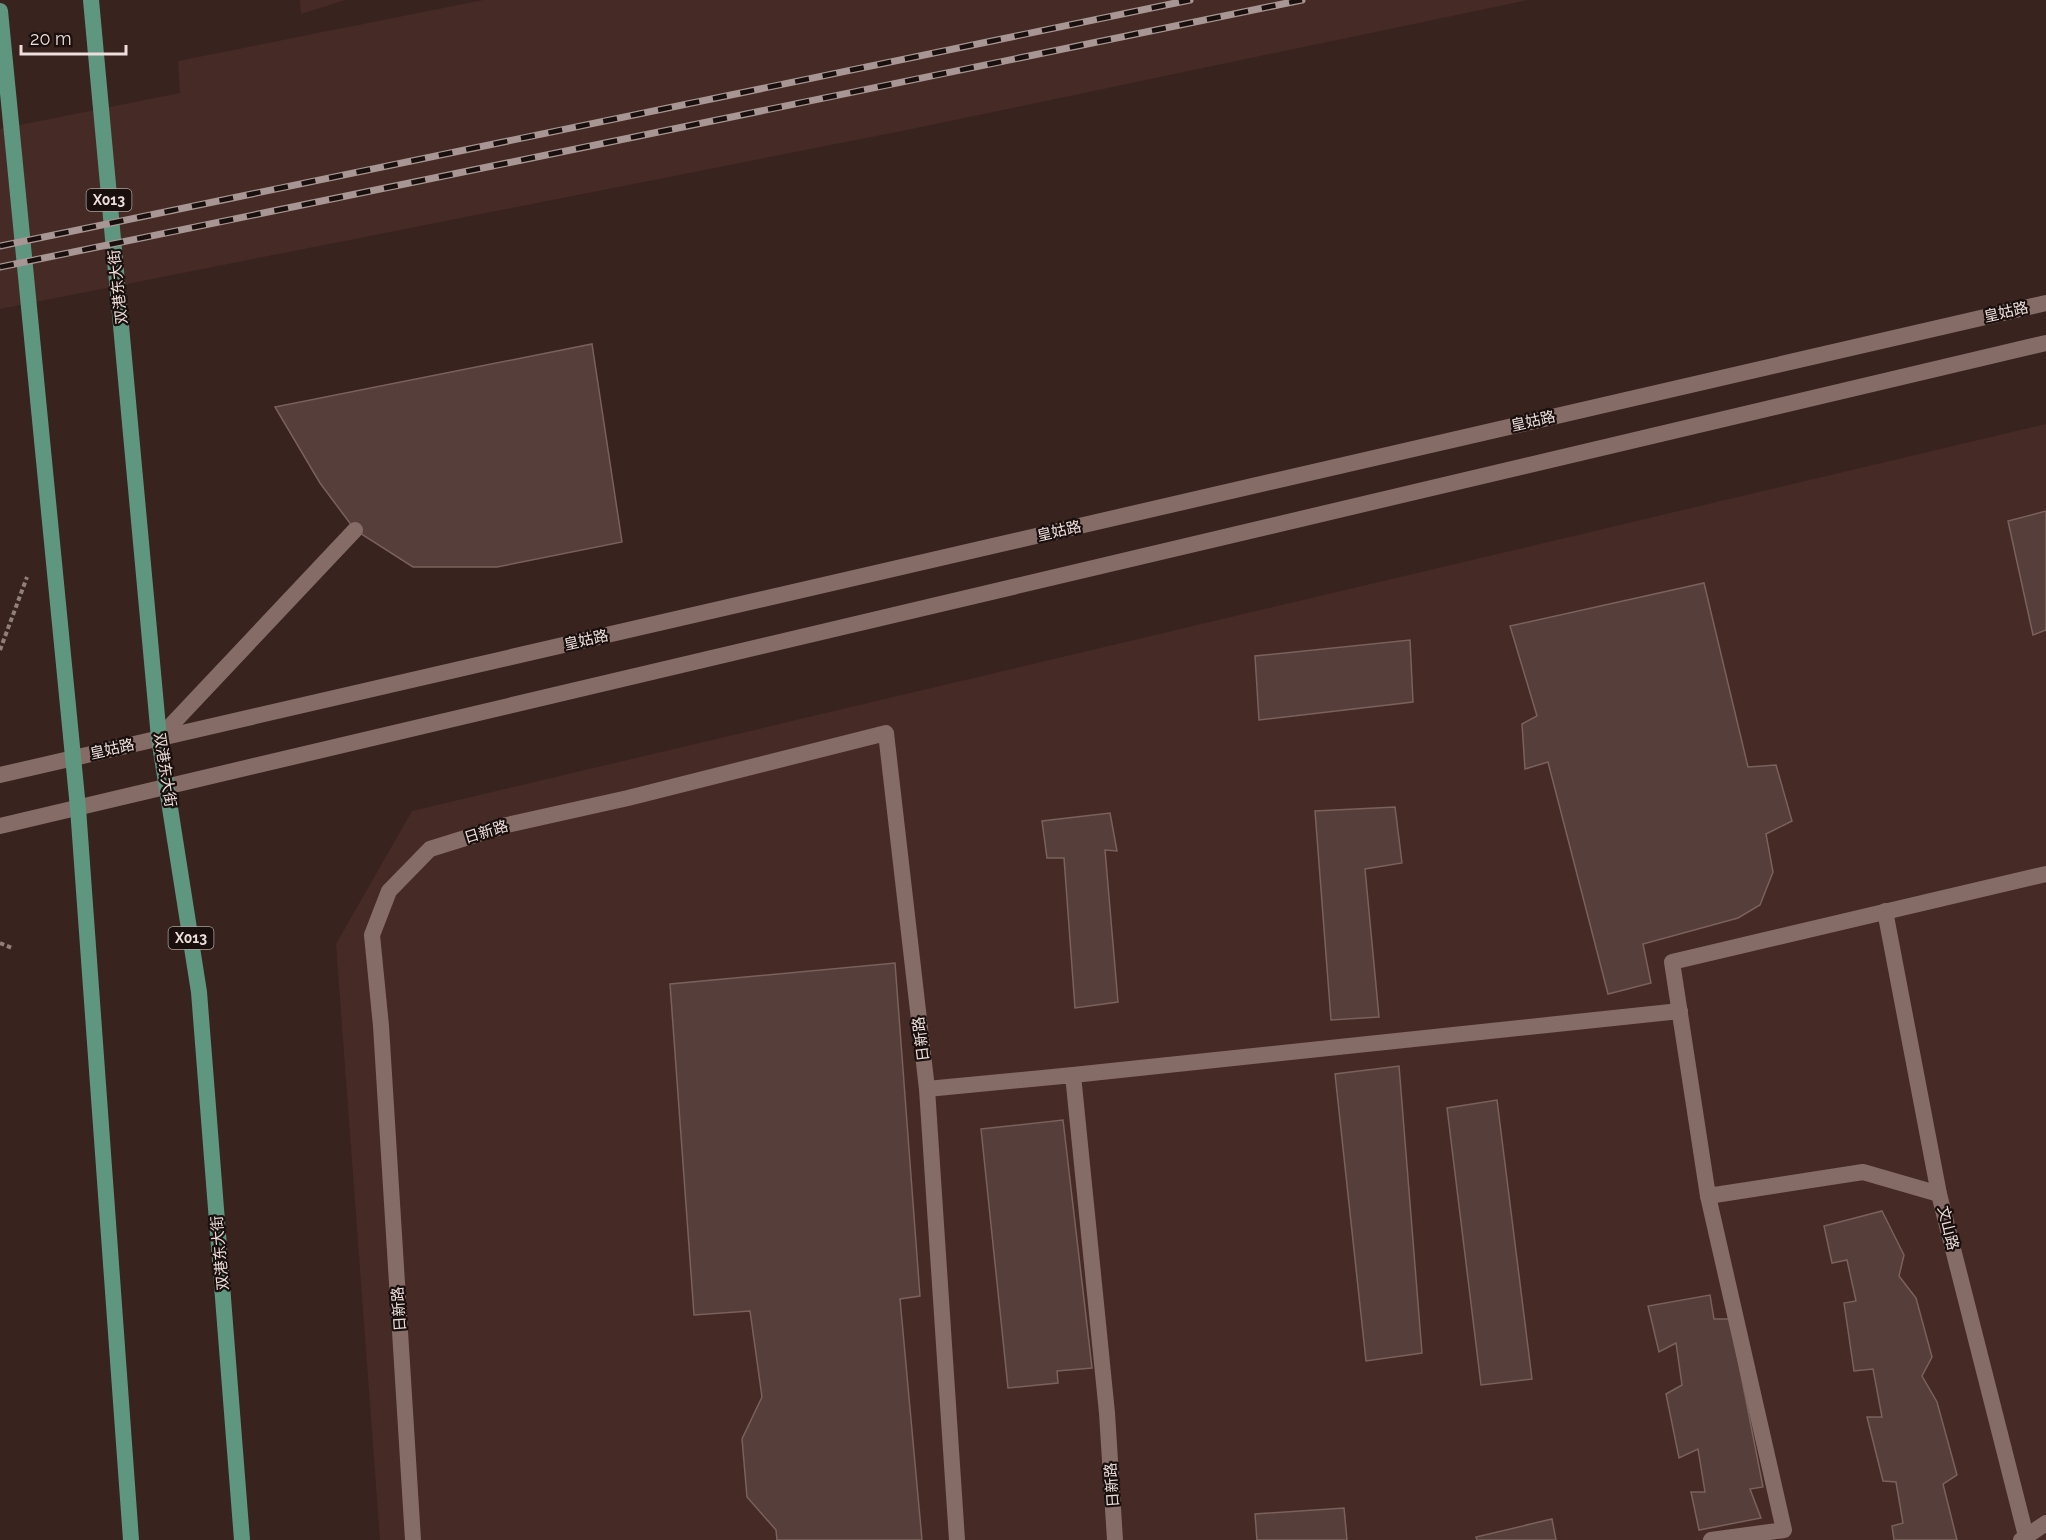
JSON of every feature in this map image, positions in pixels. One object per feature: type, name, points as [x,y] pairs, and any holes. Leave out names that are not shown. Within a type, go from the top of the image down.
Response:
[{"type":"main road","name":"双港东大街","points":[[91,0],[159,738],[199,992],[242,1540]]},
{"type":"main road","points":[[0,11],[78,808],[131,1540]]},
{"type":"street","name":"皇姑路","points":[[0,775],[2046,303]]},
{"type":"street","points":[[0,826],[2046,343]]},
{"type":"street","points":[[159,738],[355,530]]},
{"type":"street","name":"日新路","points":[[413,1540],[381,1026],[372,935],[389,891],[430,849],[507,825],[627,798],[886,733],[927,1089],[957,1540]]},
{"type":"street","points":[[1711,1540],[1786,1535],[1708,1196],[1672,962],[2046,874]]},
{"type":"street","name":"文山路","points":[[1885,911],[1939,1194],[2025,1539]]},
{"type":"street","points":[[927,1089],[1680,1011]]},
{"type":"street","name":"日新路","points":[[1073,1075],[1107,1413],[1115,1540]]},
{"type":"street","points":[[1708,1196],[1863,1172],[1939,1194]]},
{"type":"street","points":[[2025,1539],[2046,1523]]},
{"type":"path","points":[[0,650],[29,571]]},
{"type":"path","points":[[0,943],[12,948]]},
{"type":"shaded area","points":[[300,0],[345,0],[301,14]]},
{"type":"shaded area","points":[[483,0],[1528,0],[907,130],[0,309],[0,129],[180,93],[178,61]]},
{"type":"shaded area","points":[[2046,424],[2046,1540],[380,1540],[336,944],[412,811]]},
{"type":"building","points":[[592,344],[622,542],[497,567],[413,567],[355,530],[320,483],[275,407]]},
{"type":"building","points":[[2046,511],[2046,630],[2033,635],[2008,521]]},
{"type":"building","points":[[1704,583],[1748,767],[1776,765],[1792,821],[1766,834],[1773,872],[1760,905],[1738,918],[1643,944],[1651,983],[1608,994],[1548,762],[1525,769],[1522,724],[1537,716],[1510,626]]},
{"type":"building","points":[[1410,640],[1413,702],[1259,720],[1255,656]]},
{"type":"building","points":[[1395,807],[1402,863],[1365,869],[1379,1017],[1331,1020],[1315,811]]},
{"type":"building","points":[[1110,813],[1117,851],[1105,850],[1118,1002],[1075,1008],[1064,858],[1047,858],[1042,821]]},
{"type":"building","points":[[895,963],[920,1296],[900,1299],[922,1540],[777,1540],[776,1530],[747,1497],[742,1439],[762,1397],[750,1311],[694,1315],[670,984]]},
{"type":"building","points":[[1399,1066],[1422,1353],[1366,1361],[1335,1074]]},
{"type":"building","points":[[1497,1100],[1532,1379],[1481,1385],[1447,1108]]},
{"type":"building","points":[[1063,1120],[1092,1368],[1057,1371],[1058,1383],[1008,1388],[981,1129]]},
{"type":"building","points":[[1882,1211],[1904,1255],[1899,1276],[1916,1298],[1932,1357],[1922,1376],[1937,1402],[1957,1475],[1943,1484],[1957,1540],[1894,1540],[1892,1526],[1903,1523],[1896,1482],[1883,1481],[1867,1417],[1882,1417],[1873,1369],[1854,1371],[1844,1303],[1856,1301],[1847,1260],[1832,1263],[1824,1226]]},
{"type":"building","points":[[1710,1295],[1714,1319],[1730,1319],[1763,1487],[1750,1489],[1761,1518],[1699,1530],[1691,1492],[1705,1492],[1698,1449],[1679,1458],[1666,1394],[1682,1385],[1676,1343],[1659,1352],[1648,1306]]},
{"type":"building","points":[[1344,1508],[1347,1540],[1257,1540],[1255,1514]]},
{"type":"building","points":[[1552,1519],[1556,1540],[1477,1540],[1476,1537]]},
{"type":"railway","points":[[0,246],[1190,0]]},
{"type":"railway","points":[[0,267],[1302,0]]}]
